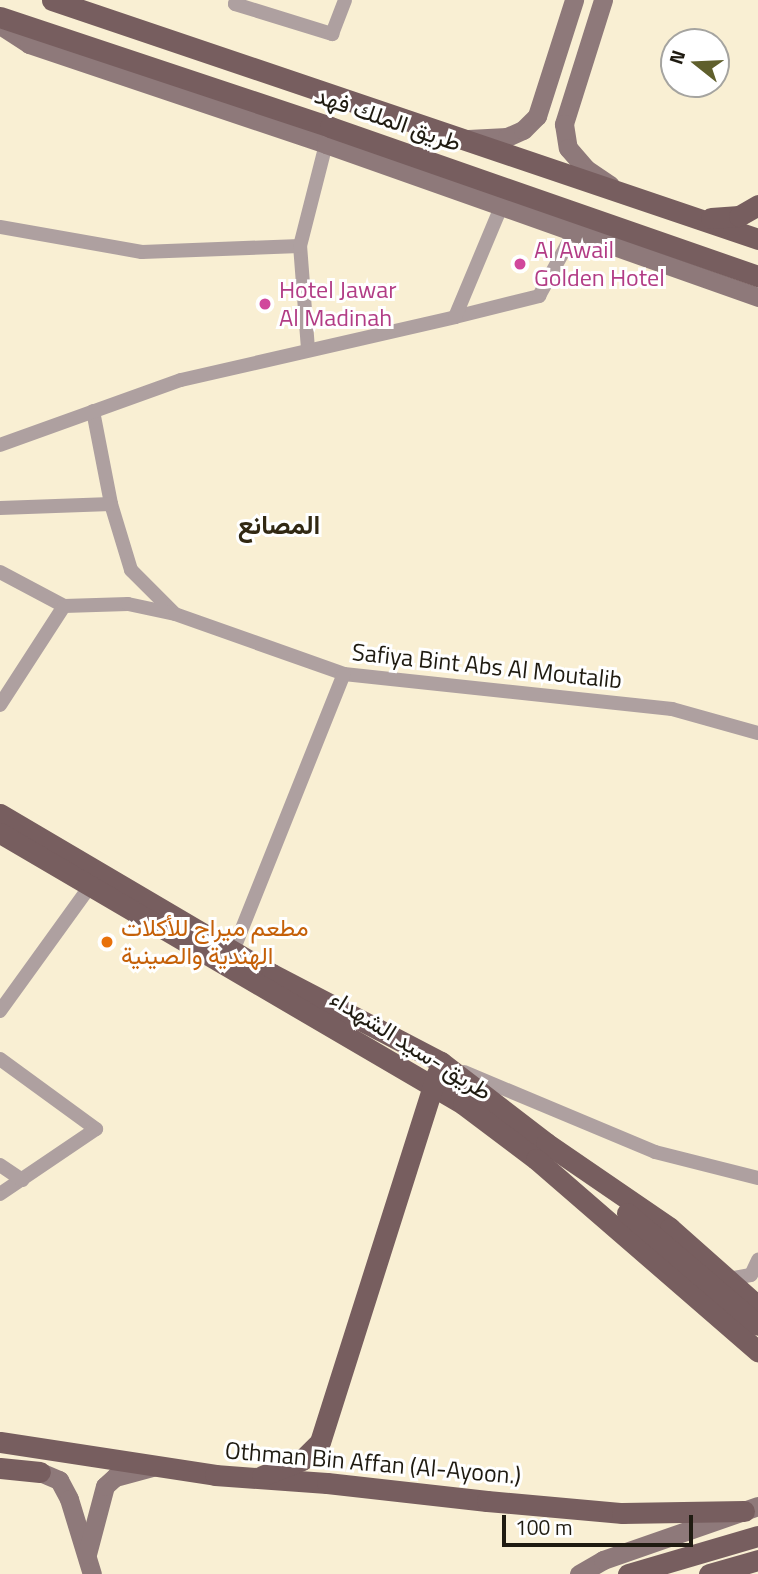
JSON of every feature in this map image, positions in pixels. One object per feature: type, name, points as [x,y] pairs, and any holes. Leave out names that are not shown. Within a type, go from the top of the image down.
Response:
[{"type":"main road","name":"طريق الملك فهد","points":[[52,0],[758,239]]},
{"type":"main road","name":"طريق الملك فهد","points":[[0,16],[758,276]]},
{"type":"main road","points":[[701,219],[739,216],[758,205]]},
{"type":"main road","name":"طريق -سيد الشهداء","points":[[0,814],[233,951],[441,1062],[545,1143],[670,1228],[758,1307]]},
{"type":"main road","name":"طريق -سيد الشهداء","points":[[0,833],[463,1104],[536,1159],[758,1351]]},
{"type":"main road","points":[[258,1478],[302,1460],[320,1442],[441,1062]]},
{"type":"main road","points":[[545,1143],[758,1325]]},
{"type":"main road","name":"Othman Bin Affan (Al-Ayoon.)","points":[[0,1442],[160,1464],[215,1475],[622,1513],[751,1508]]},
{"type":"main road","points":[[0,1468],[40,1472]]},
{"type":"main road","points":[[628,1574],[758,1536]]},
{"type":"main road","points":[[709,1574],[758,1560]]},
{"type":"street","points":[[236,0],[235,5],[332,34],[345,0]]},
{"type":"street","points":[[465,139],[507,136],[523,130],[537,116],[574,0]]},
{"type":"street","points":[[603,0],[564,124],[568,148],[586,169],[616,190]]},
{"type":"street","points":[[0,24],[29,44],[326,144],[573,234],[758,297]]},
{"type":"street","points":[[308,349],[300,246],[326,144]]},
{"type":"street","points":[[455,317],[501,207]]},
{"type":"street","points":[[0,227],[142,252],[300,246]]},
{"type":"street","points":[[0,445],[181,380],[539,296],[573,234]]},
{"type":"street","points":[[93,411],[111,504],[131,570],[175,614]]},
{"type":"street","points":[[0,508],[111,504]]},
{"type":"street","points":[[0,572],[64,606],[0,705]]},
{"type":"street","name":"Safiya Bint Abs Al Moutalib","points":[[64,606],[128,604],[175,614],[344,674],[672,709],[758,733]]},
{"type":"street","points":[[233,951],[344,674]]},
{"type":"street","points":[[0,1011],[90,886]]},
{"type":"street","points":[[0,1059],[96,1129],[0,1194]]},
{"type":"street","points":[[441,1062],[654,1152],[758,1178]]},
{"type":"street","points":[[0,1165],[22,1180]]},
{"type":"street","points":[[728,1279],[751,1275],[758,1259]]},
{"type":"street","points":[[87,1554],[106,1486],[115,1477],[160,1464]]},
{"type":"street","points":[[40,1472],[58,1480],[69,1499],[92,1574]]},
{"type":"street","points":[[579,1574],[603,1560],[751,1508]]},
{"type":"place","name":"Al Awail Golden Hotel","points":[[520,264]]},
{"type":"place","name":"Hotel Jawar Al Madinah","points":[[265,304]]},
{"type":"place","name":"مطعم ميراج للأكلات الهندية والصينية","points":[[107,942]]},
{"type":"district","name":"المصانع","points":[[279,525]]}]
